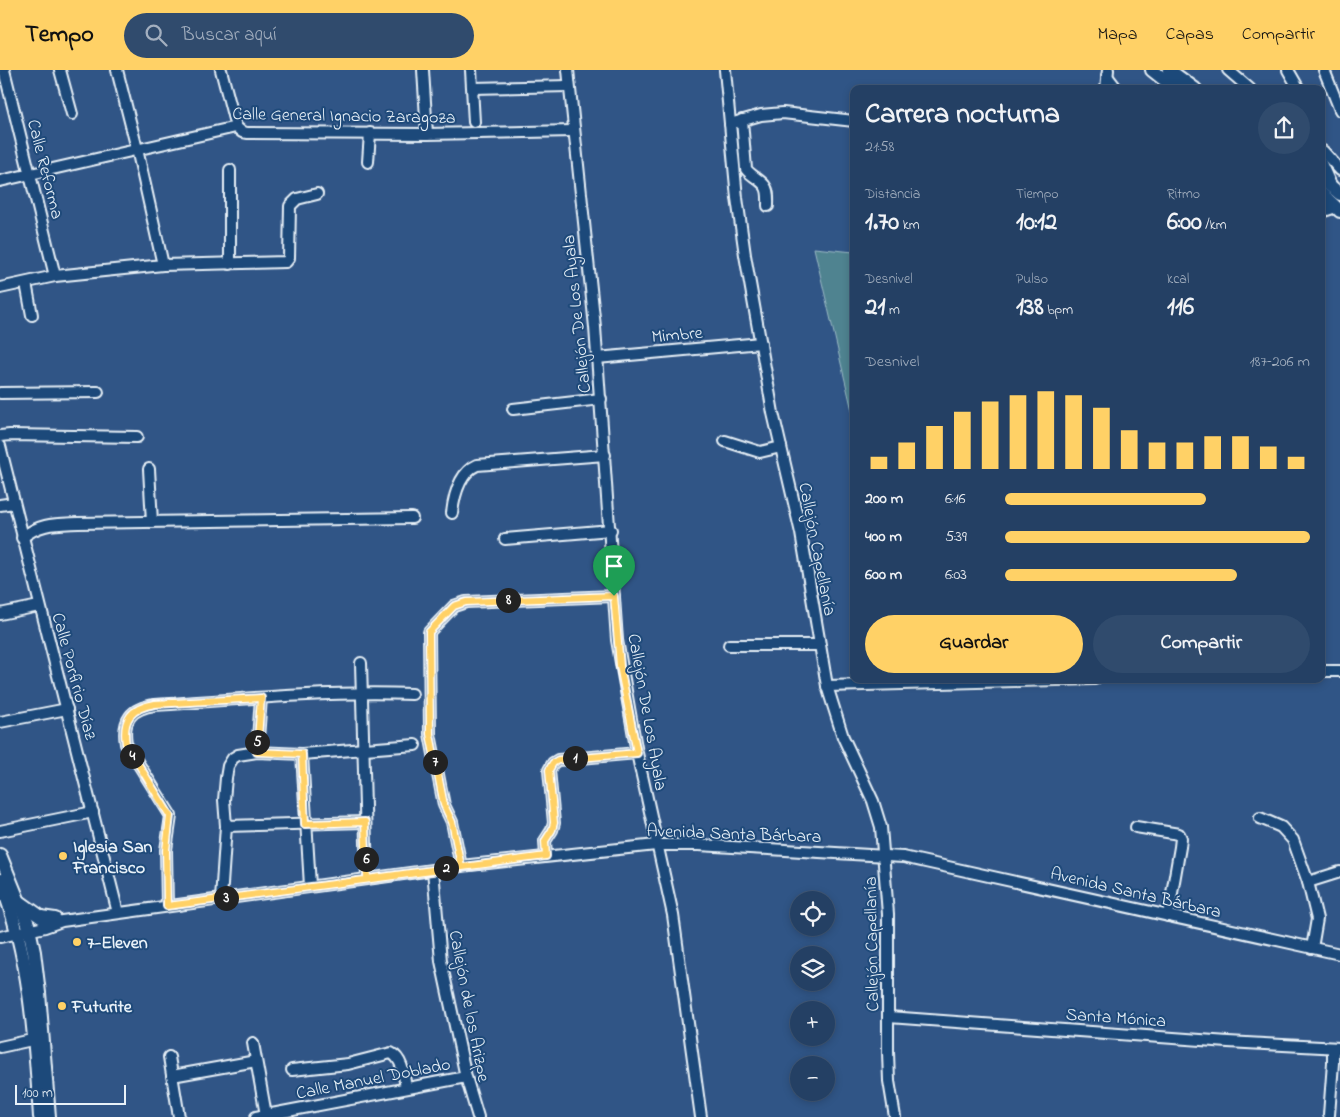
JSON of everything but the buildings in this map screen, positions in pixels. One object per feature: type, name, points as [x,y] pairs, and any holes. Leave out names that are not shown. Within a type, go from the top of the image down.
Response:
[{"type":"main road","points":[[1152,70],[1171,85]]},
{"type":"main road","points":[[1169,70],[1190,85]]},
{"type":"main road","points":[[1328,187],[1338,209]]},
{"type":"main road","points":[[0,855],[20,902],[23,928],[39,993],[40,1117]]},
{"type":"main road","points":[[0,880],[23,928]]},
{"type":"main road","points":[[20,902],[40,917],[58,920]]},
{"type":"main road","points":[[38,1039],[49,1117]]},
{"type":"street","name":"Calle Reforma","points":[[4,70],[55,276]]},
{"type":"street","points":[[60,70],[72,114]]},
{"type":"street","points":[[117,70],[163,264]]},
{"type":"street","points":[[221,70],[236,127]]},
{"type":"street","points":[[423,70],[427,134]]},
{"type":"street","points":[[471,70],[474,122]]},
{"type":"street","name":"Callejón De Los Ayala","points":[[568,70],[601,398],[620,666],[677,937],[701,1117]]},
{"type":"street","name":"Callejón Capellanía","points":[[726,70],[730,124],[745,255],[780,447],[801,533],[827,686],[843,737],[879,815],[885,856],[889,937],[890,1081],[895,1117]]},
{"type":"street","points":[[1228,70],[1245,85]]},
{"type":"street","points":[[1288,70],[1297,85]]},
{"type":"street","points":[[1324,70],[1340,110]]},
{"type":"street","points":[[1108,73],[1115,85]]},
{"type":"street","points":[[473,88],[569,86]]},
{"type":"street","points":[[730,124],[760,116],[783,113],[850,121]]},
{"type":"street","points":[[742,120],[746,169],[765,186],[768,206]]},
{"type":"street","name":"Calle General Ignacio Zaragoza","points":[[0,180],[236,127],[245,133],[427,134],[573,131]]},
{"type":"street","points":[[368,162],[370,133]]},
{"type":"street","points":[[1325,153],[1340,170]]},
{"type":"street","points":[[230,170],[230,264]]},
{"type":"street","points":[[0,288],[55,276],[163,264],[230,264],[288,261],[290,206],[297,199],[317,194]]},
{"type":"street","points":[[1325,211],[1338,209]]},
{"type":"street","points":[[26,283],[32,316]]},
{"type":"street","name":"Mimbre","points":[[597,358],[761,342]]},
{"type":"street","points":[[0,393],[98,392]]},
{"type":"street","points":[[513,409],[601,398]]},
{"type":"street","points":[[0,436],[137,437]]},
{"type":"street","points":[[725,441],[760,452],[780,447]]},
{"type":"street","name":"Calle Porfirio Díaz","points":[[0,446],[3,469],[14,503],[118,913]]},
{"type":"street","points":[[452,513],[453,499],[458,486],[471,469],[477,465],[605,454]]},
{"type":"street","points":[[149,469],[152,522]]},
{"type":"street","points":[[0,506],[14,503]]},
{"type":"street","points":[[22,538],[36,528],[58,524],[412,518]]},
{"type":"street","points":[[505,539],[610,530]]},
{"type":"street","points":[[461,866],[452,822],[444,805],[430,734],[429,632],[454,606],[466,602],[614,596]]},
{"type":"street","points":[[0,614],[39,606]]},
{"type":"street","points":[[729,645],[819,644]]},
{"type":"street","points":[[361,663],[367,879]]},
{"type":"street","points":[[1325,672],[1340,671]]},
{"type":"street","points":[[827,686],[870,683]]},
{"type":"street","points":[[167,906],[166,850],[170,816],[126,744],[125,735],[129,716],[143,706],[155,704],[362,693],[412,694]]},
{"type":"street","points":[[257,752],[261,698]]},
{"type":"street","points":[[0,722],[67,709]]},
{"type":"street","points":[[221,899],[226,826],[224,800],[228,766],[233,758],[238,755],[257,752],[302,754],[415,745]]},
{"type":"street","points":[[546,856],[545,841],[554,823],[549,770],[553,763],[558,760],[637,753]]},
{"type":"street","points":[[302,754],[310,886]]},
{"type":"street","points":[[0,830],[93,812]]},
{"type":"street","points":[[1260,818],[1280,827],[1293,840],[1308,882],[1318,919],[1312,948]]},
{"type":"street","points":[[226,826],[365,822]]},
{"type":"street","points":[[1136,827],[1179,834],[1180,836],[1180,847],[1168,916]]},
{"type":"street","name":"Avenida Santa Bárbara","points":[[0,937],[23,928],[45,927],[58,920],[461,866],[656,844],[903,856],[1340,954]]},
{"type":"street","name":"Callejón de los Arizpe","points":[[433,870],[441,961],[466,1077],[478,1117]]},
{"type":"street","points":[[1308,882],[1340,872]]},
{"type":"street","name":"Santa Mónica","points":[[889,1017],[1336,1048]]},
{"type":"street","points":[[0,1047],[38,1039]]},
{"type":"street","points":[[252,1043],[256,1061],[261,1116]]},
{"type":"street","points":[[1328,1115],[1336,1048]]},
{"type":"street","points":[[292,1070],[348,1064],[391,1053],[396,1055],[400,1062],[406,1088]]},
{"type":"street","points":[[169,1057],[179,1117]]},
{"type":"street","points":[[172,1076],[256,1061]]},
{"type":"street","name":"Calle Manuel Doblado","points":[[261,1116],[278,1115],[466,1077]]},
{"type":"green space","points":[[814,248],[850,252],[850,402]]},
{"type":"place","name":"Iglesia San Francisco","points":[[63,856]]},
{"type":"place","name":"7-Eleven","points":[[77,942]]},
{"type":"place","name":"Futurite","points":[[62,1006]]},
{"type":"route","points":[[614,596],[620,666],[637,753],[558,760],[553,763],[549,770],[554,823],[545,841],[546,856],[167,906],[166,850],[171,820],[168,811],[126,744],[126,725],[129,716],[136,710],[143,706],[155,704],[261,698],[257,752],[302,754],[305,824],[365,822],[367,879],[461,866],[452,822],[444,805],[430,734],[429,632],[454,606],[466,602],[614,596]]}]
